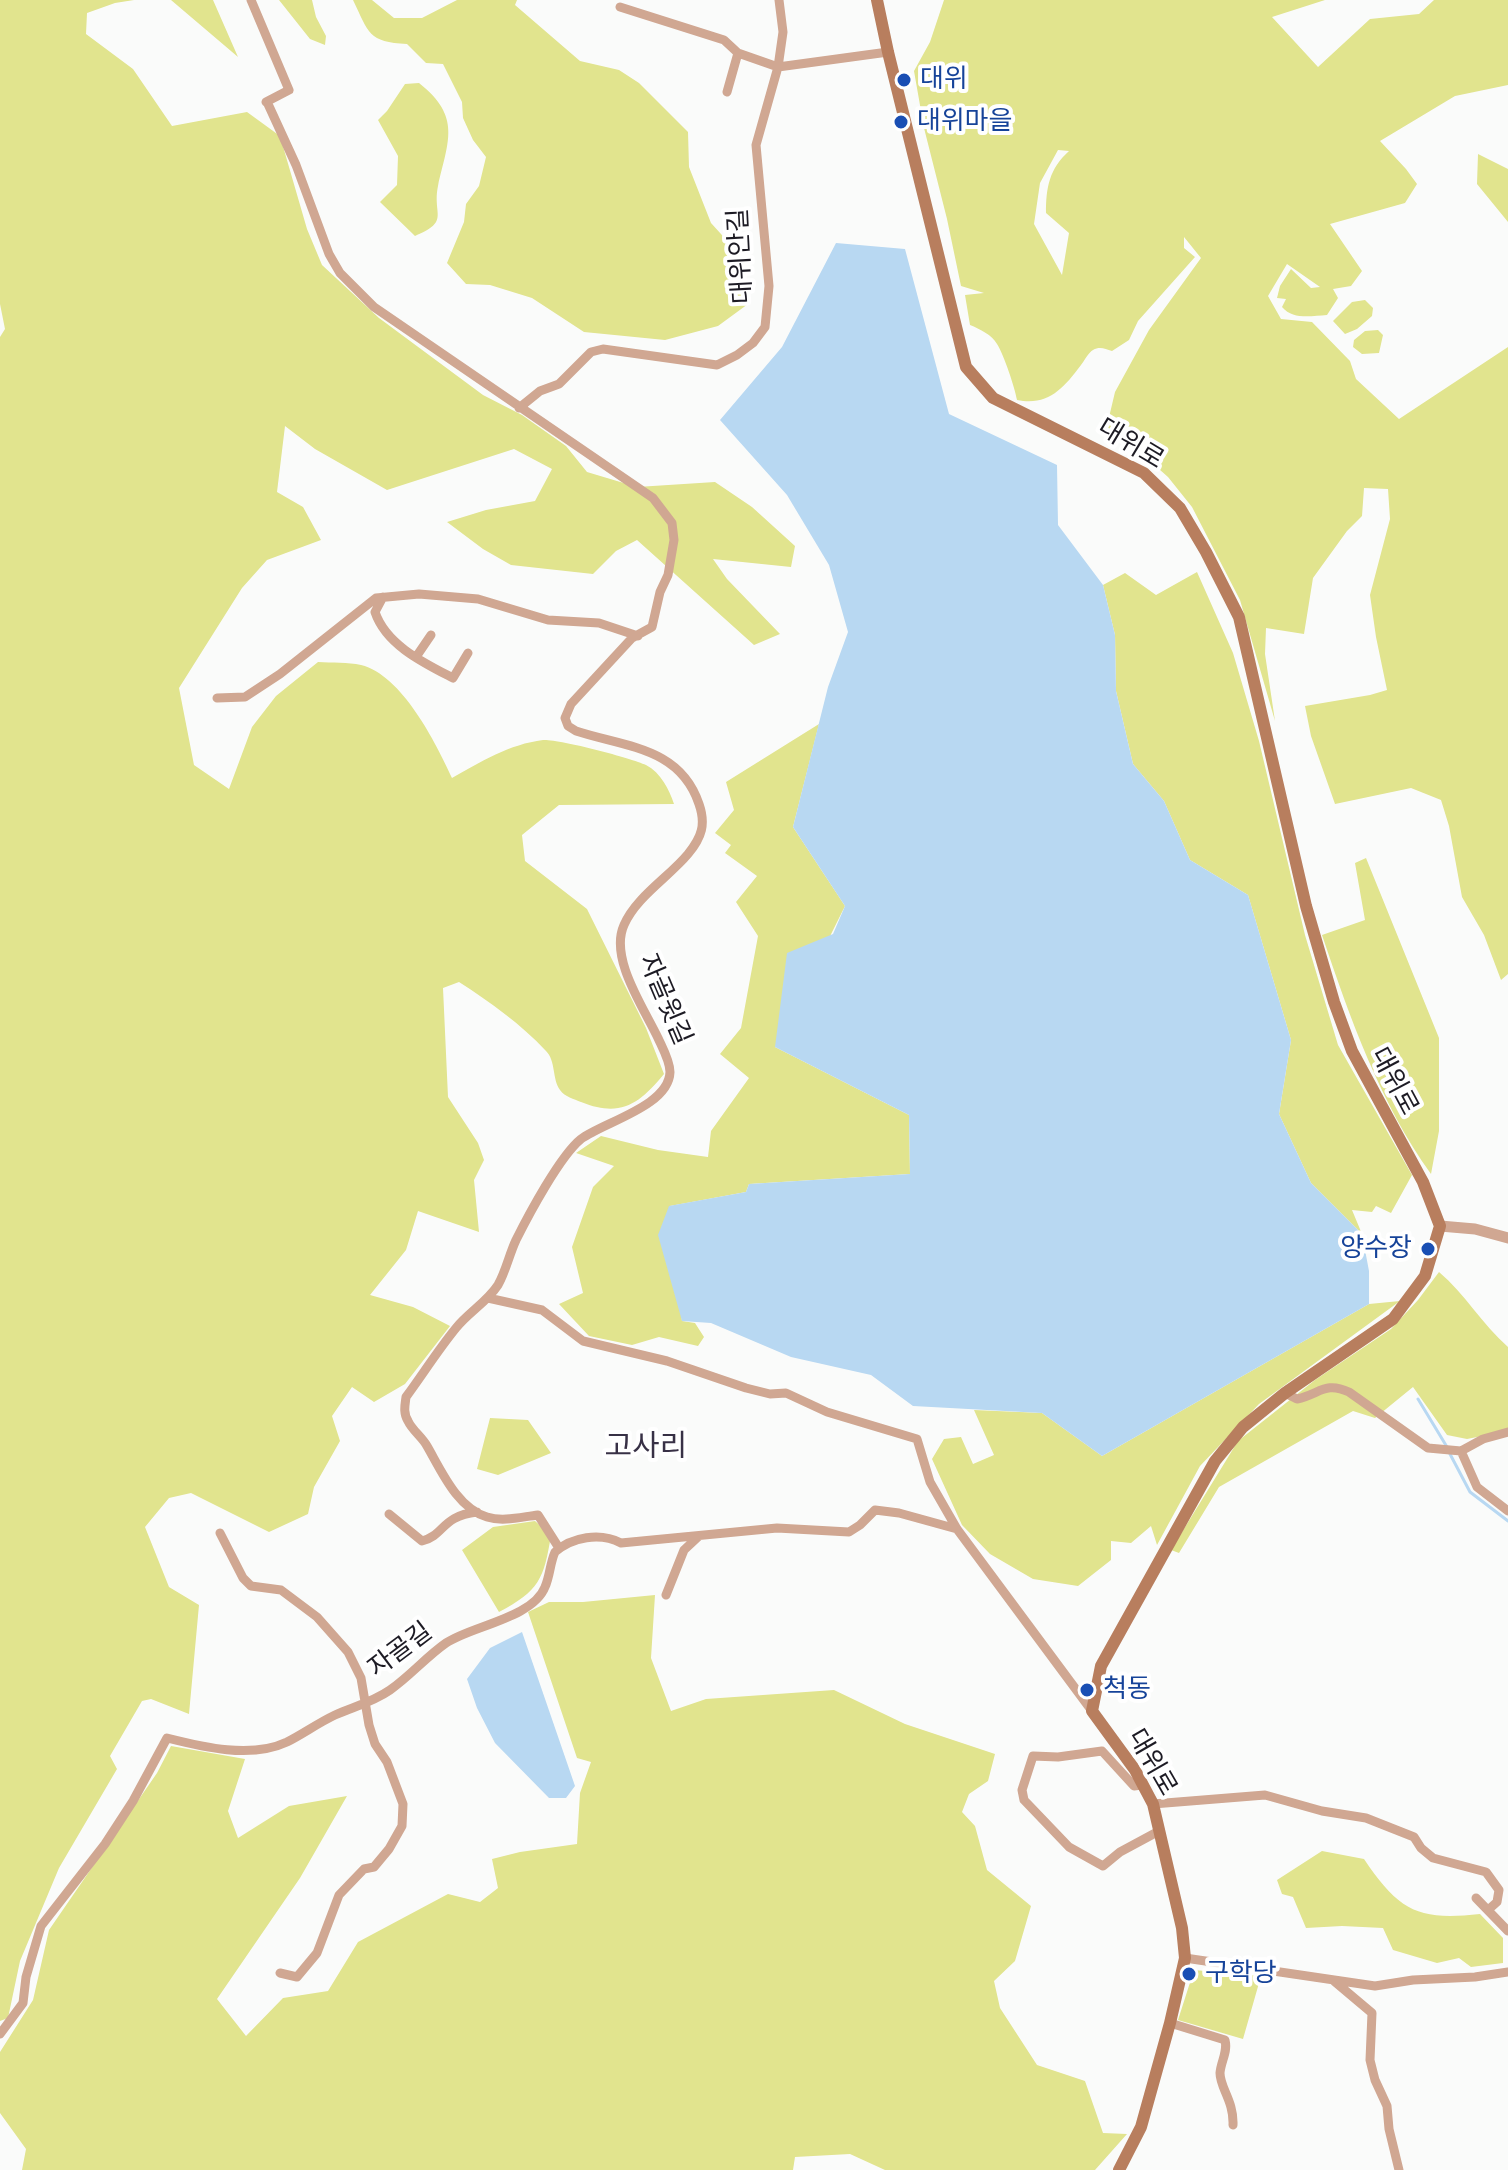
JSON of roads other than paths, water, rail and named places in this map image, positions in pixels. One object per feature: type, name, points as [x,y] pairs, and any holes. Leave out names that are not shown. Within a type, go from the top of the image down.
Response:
[{"type":"main road","name":"대위로","points":[[877,0],[966,367],[993,398],[1144,473],[1180,508],[1206,552],[1239,617],[1306,906],[1334,1002],[1352,1051],[1423,1182],[1440,1226]]},
{"type":"main road","points":[[1092,1711],[1101,1666],[1215,1461],[1243,1427],[1285,1393],[1393,1319],[1425,1276],[1440,1226]]},
{"type":"main road","name":"대위로","points":[[1092,1711],[1135,1770],[1153,1804],[1182,1928],[1185,1958],[1141,2127],[1119,2170]]},
{"type":"street","points":[[251,0],[289,90],[267,103],[296,165],[329,254],[340,273],[374,307],[519,408]]},
{"type":"street","name":"대위안길","points":[[519,408],[540,391],[559,384],[591,352],[603,349],[717,365],[753,343],[765,327],[769,286],[756,145],[778,67],[783,32],[779,0]]},
{"type":"street","points":[[620,7],[724,40],[738,53],[778,67],[888,52]]},
{"type":"street","points":[[727,92],[738,53]]},
{"type":"street","name":"자골윗길","points":[[477,1512],[445,1481],[428,1446],[408,1424],[404,1410],[406,1397],[457,1327],[488,1298],[508,1263],[515,1242],[566,1153],[582,1139],[656,1097],[666,1085],[670,1072],[664,1050],[622,963],[619,946],[624,926],[639,904],[680,862],[699,839],[703,828],[703,814],[697,797],[679,768],[650,753],[576,731],[568,726],[565,718],[571,704],[632,638],[652,627],[660,592],[668,575],[674,540],[672,523],[653,498],[627,478],[519,408]]},
{"type":"street","points":[[217,698],[245,697],[280,674],[376,598],[419,594],[478,599],[548,620],[599,623],[638,636]]},
{"type":"street","points":[[383,597],[375,612],[380,627],[416,657],[453,678],[468,653]]},
{"type":"street","points":[[416,657],[431,635]]},
{"type":"street","points":[[1440,1226],[1475,1229],[1508,1238]]},
{"type":"street","points":[[488,1298],[542,1310],[583,1341],[667,1361],[746,1388],[770,1394],[786,1393],[827,1412],[917,1439],[930,1482],[957,1529],[1092,1711]]},
{"type":"street","points":[[1285,1393],[1297,1399],[1312,1396],[1322,1388],[1337,1386],[1428,1448],[1453,1450],[1508,1432]]},
{"type":"street","points":[[1453,1450],[1477,1487],[1508,1511]]},
{"type":"street","points":[[389,1514],[422,1541],[432,1539],[448,1520],[461,1514],[477,1512],[504,1519],[538,1515],[559,1548],[576,1539],[612,1538],[621,1543],[777,1528],[849,1532],[875,1510],[899,1513],[957,1529]]},
{"type":"street","points":[[220,1533],[243,1578],[251,1586],[281,1590],[330,1630],[348,1652],[361,1678],[375,1744],[387,1762],[403,1804],[402,1826],[374,1867],[364,1869],[339,1895],[317,1953],[297,1977],[280,1973]]},
{"type":"street","points":[[666,1595],[684,1550],[699,1536]]},
{"type":"street","name":"자골길","points":[[1,2033],[23,2003],[26,1977],[41,1926],[105,1844],[133,1801],[167,1738],[202,1747],[235,1750],[284,1744],[335,1715],[390,1691],[446,1643],[460,1635],[495,1625],[535,1600],[546,1586],[549,1568],[559,1548]]},
{"type":"street","points":[[1142,1785],[1134,1786],[1102,1751],[1058,1757],[1033,1756],[1022,1790],[1024,1800],[1069,1847],[1103,1866],[1120,1852],[1159,1831]]},
{"type":"street","points":[[1153,1804],[1265,1795],[1322,1811],[1366,1818],[1414,1837],[1433,1858],[1486,1872],[1499,1890],[1497,1902],[1488,1910]]},
{"type":"street","points":[[1476,1898],[1508,1931]]},
{"type":"street","points":[[1185,1958],[1375,1986],[1508,1972]]},
{"type":"street","points":[[1331,1979],[1372,2013],[1370,2060],[1387,2106],[1399,2170]]},
{"type":"street","points":[[1170,2023],[1225,2040],[1227,2048],[1220,2075],[1234,2109],[1233,2125]]},
{"type":"water","points":[[836,243],[905,249],[949,414],[1057,465],[1058,525],[1103,585],[1115,635],[1116,691],[1133,764],[1164,801],[1190,860],[1248,895],[1291,1040],[1279,1114],[1311,1183],[1362,1234],[1369,1271],[1369,1304],[1102,1456],[1042,1413],[913,1406],[871,1375],[791,1357],[711,1323],[682,1321],[658,1235],[669,1206],[746,1192],[749,1184],[910,1174],[909,1115],[775,1047],[787,953],[833,934],[845,906],[793,827],[828,687],[848,632],[829,565],[787,495],[720,420],[782,347]]},
{"type":"water","points":[[522,1632],[575,1786],[566,1798],[549,1798],[495,1743],[477,1708],[467,1679],[490,1648]]},
{"type":"waterway","points":[[1418,1399],[1447,1447]]},
{"type":"waterway","points":[[1450,1454],[1470,1492],[1508,1521]]},
{"type":"place","name":"대위","points":[[904,80]]},
{"type":"place","name":"대위마을","points":[[901,122]]},
{"type":"place","name":"양수장","points":[[1428,1249]]},
{"type":"place","name":"척동","points":[[1087,1690]]},
{"type":"place","name":"구학당","points":[[1189,1974]]},
{"type":"district","name":"고사리","points":[[646,1448]]}]
